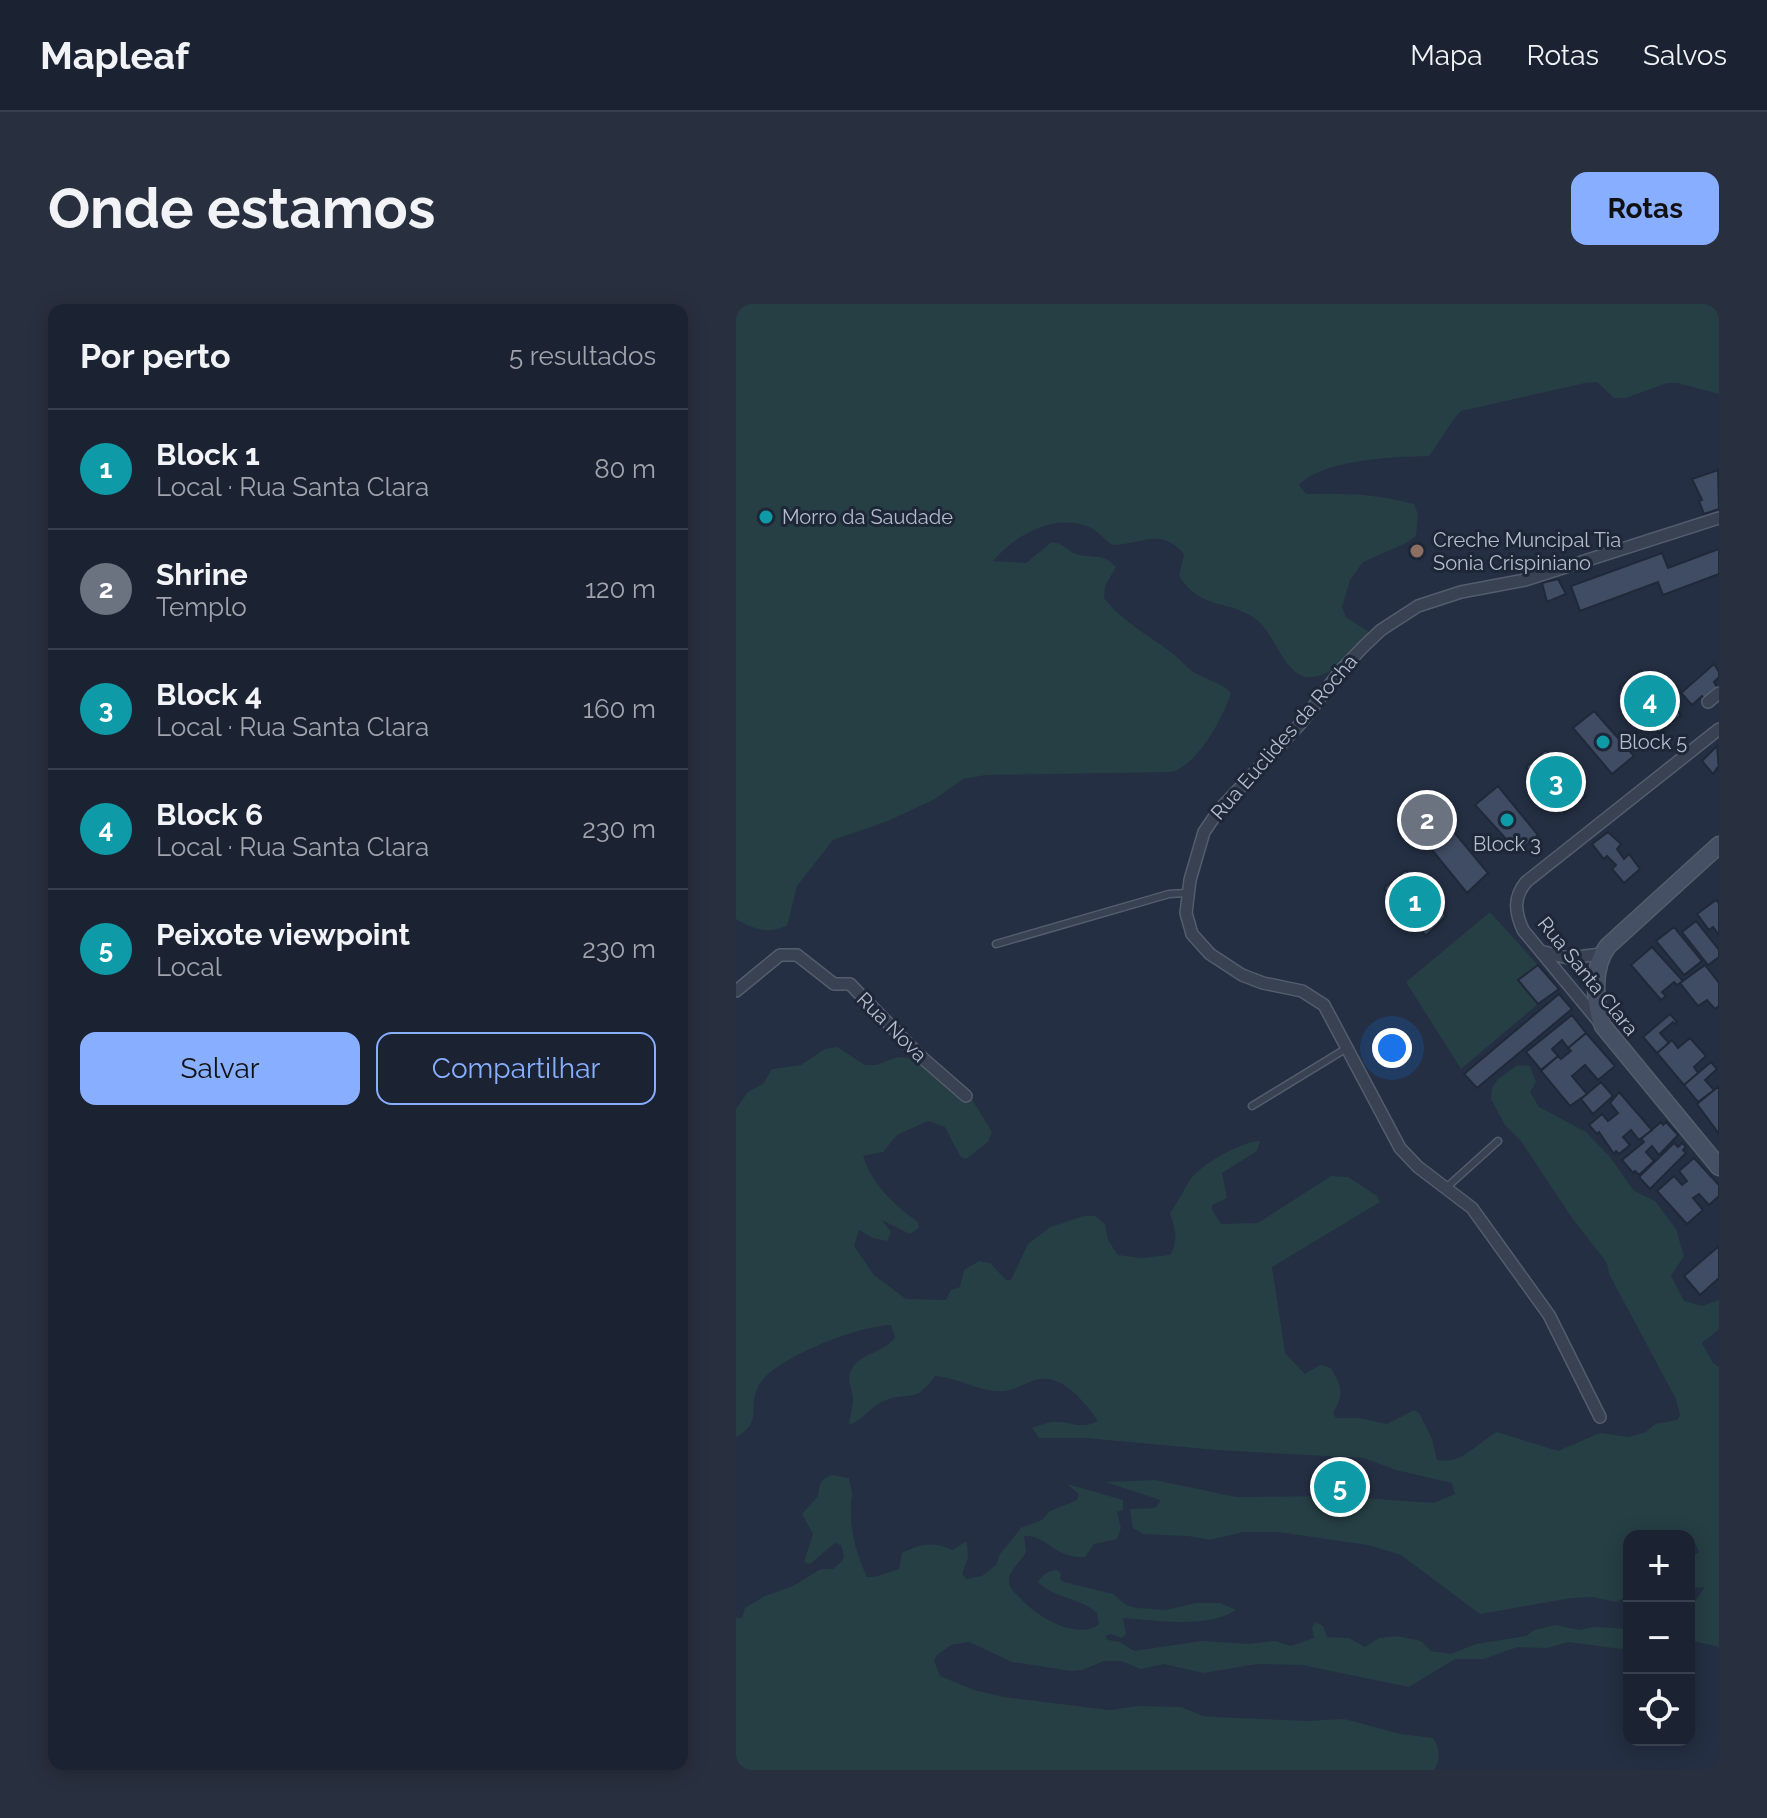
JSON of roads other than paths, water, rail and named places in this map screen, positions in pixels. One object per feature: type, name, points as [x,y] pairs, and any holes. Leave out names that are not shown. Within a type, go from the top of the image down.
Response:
[{"type":"main road","points":[[1603,1026],[1597,990],[1598,965],[1602,954],[1719,845]]},
{"type":"main road","name":"Rua Santa Clara","points":[[1603,1026],[1719,1167]]},
{"type":"street","name":"Rua Euclides da Rocha","points":[[1600,1417],[1541,1302],[1472,1208],[1418,1167],[1400,1148],[1324,1005],[1302,991],[1252,980],[1210,954],[1197,942],[1188,926],[1187,893],[1208,823],[1301,723],[1352,658],[1390,624],[1432,600],[1525,580],[1719,518]]},
{"type":"street","points":[[1708,702],[1719,693]]},
{"type":"street","name":"Rua Santa Clara","points":[[1603,1026],[1523,930],[1517,917],[1516,904],[1521,889],[1719,729]]},
{"type":"street","points":[[1539,951],[1568,958],[1602,954]]},
{"type":"street","name":"Rua Nova","points":[[736,991],[780,955],[797,955],[834,984],[850,984],[919,1055],[966,1096]]},
{"type":"lane","points":[[996,944],[1169,894],[1187,893]]},
{"type":"lane","points":[[1252,1106],[1347,1048]]},
{"type":"lane","points":[[1447,1187],[1498,1141]]},
{"type":"place","name":"Morro da Saudade","points":[[766,517]]},
{"type":"place","name":"Creche Muncipal Tia Sonia Crispiniano","points":[[1417,551]]},
{"type":"place","name":"Block 6","points":[[1650,701]]},
{"type":"place","name":"Block 5","points":[[1603,742]]},
{"type":"place","name":"Block 4","points":[[1556,782]]},
{"type":"place","name":"Shrine","points":[[1427,820]]},
{"type":"place","name":"Block 3","points":[[1507,820]]},
{"type":"place","name":"Block 1","points":[[1415,902]]},
{"type":"place","name":"Peixote viewpoint","points":[[1340,1487]]}]
